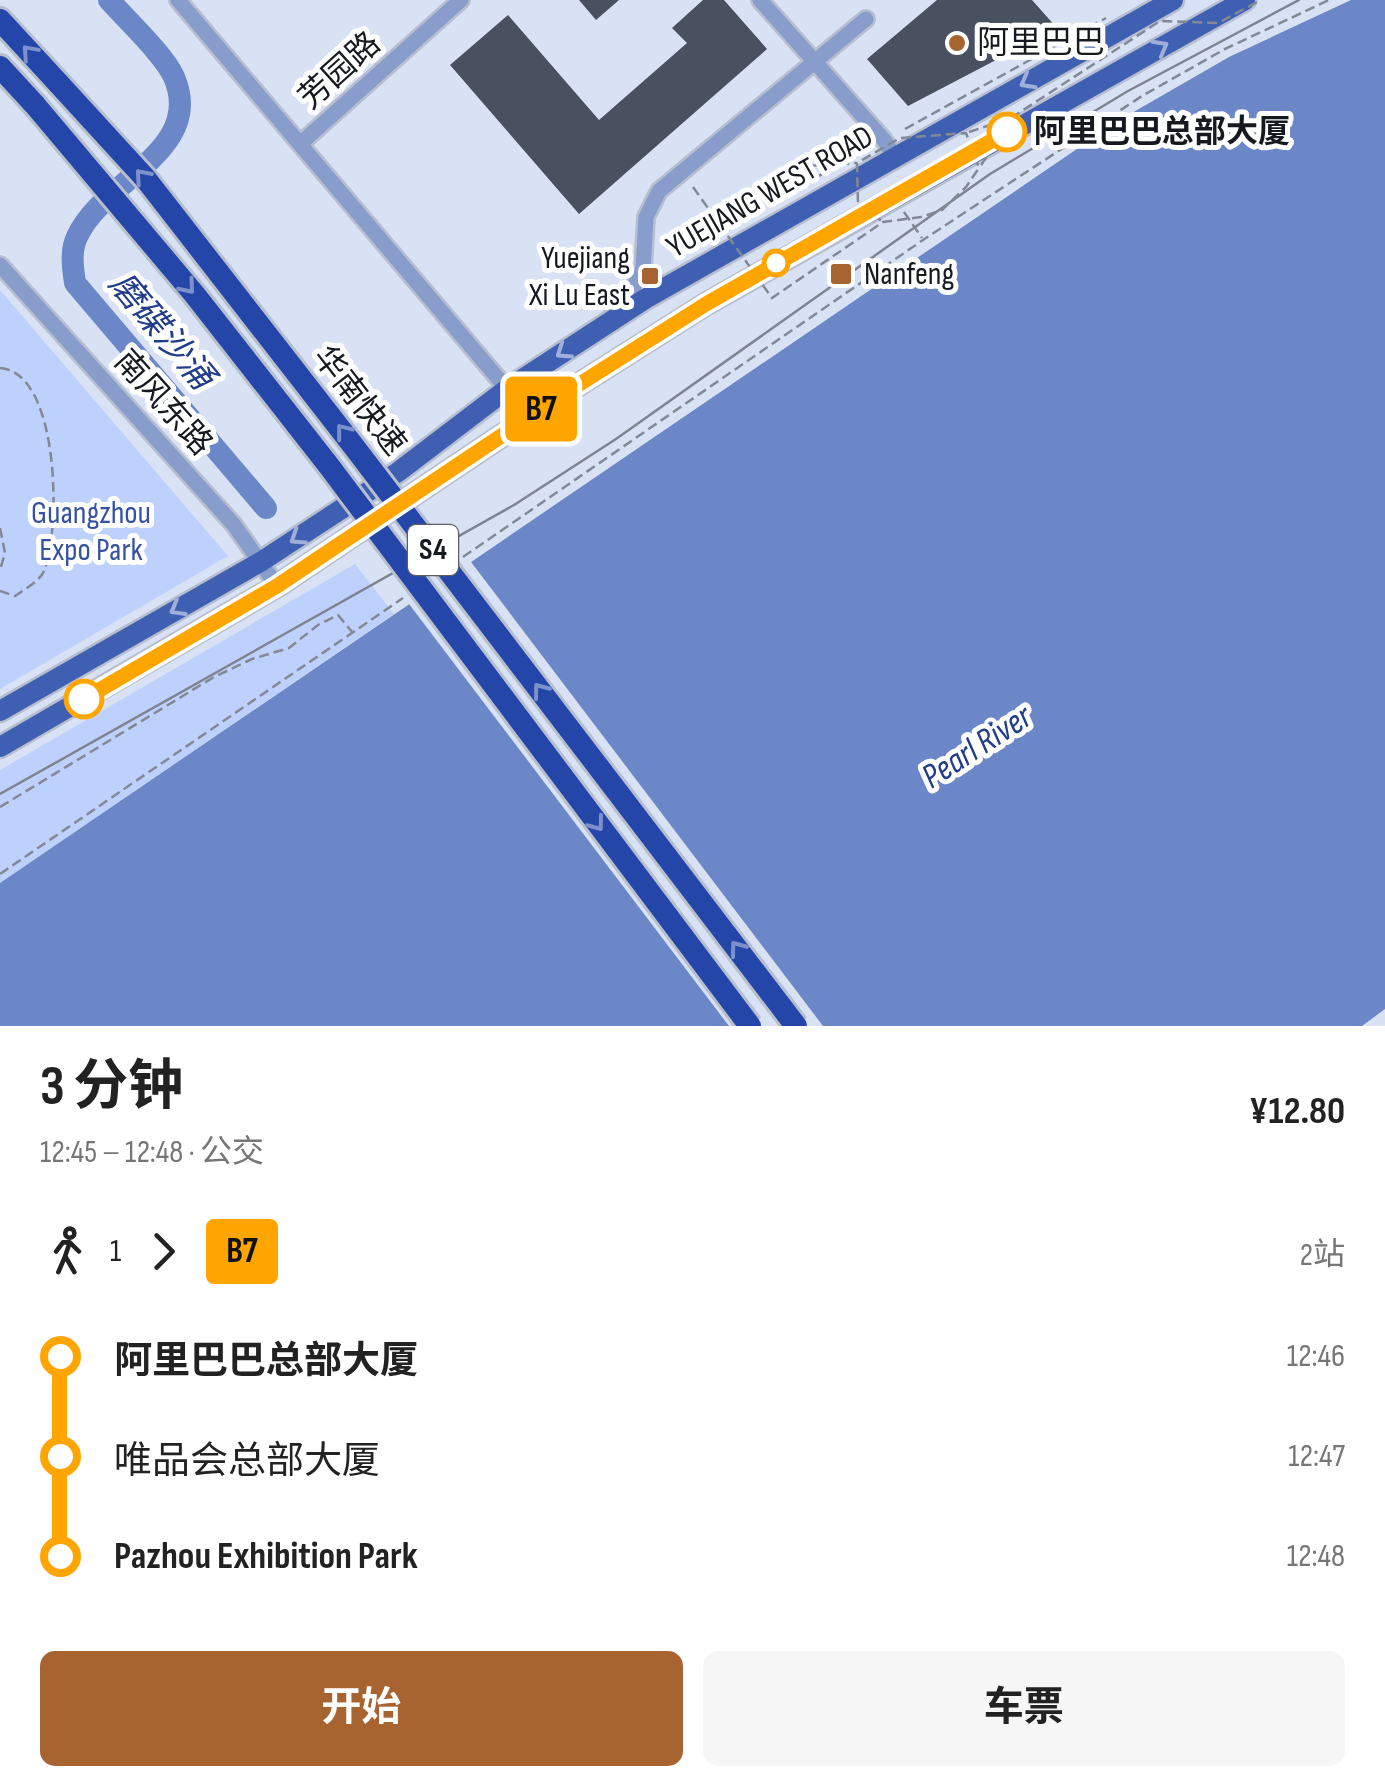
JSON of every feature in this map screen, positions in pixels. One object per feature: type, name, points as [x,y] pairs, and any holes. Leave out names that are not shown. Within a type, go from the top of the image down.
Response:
[{"type":"highway","name":"华南快速","points":[[0,20],[144,178],[796,1026]]},
{"type":"highway","name":"华南快速","points":[[0,67],[194,294],[329,466],[750,1026]]},
{"type":"main road","name":"YUEJIANG WEST ROAD","points":[[0,712],[262,560],[398,472],[508,389],[618,316],[1173,0]]},
{"type":"main road","name":"YUEJIANG WEST ROAD","points":[[0,747],[277,586],[706,304],[1245,0]]},
{"type":"street","points":[[178,0],[508,389]]},
{"type":"street","name":"芳园路","points":[[300,144],[461,0]]},
{"type":"street","points":[[760,0],[894,156]]},
{"type":"street","points":[[618,316],[643,270],[646,217],[659,191],[866,19]]},
{"type":"street","name":"南风东路","points":[[0,265],[196,480],[262,560],[277,586]]},
{"type":"path","points":[[716,218],[806,166],[857,163],[900,138],[966,133],[1010,118],[1160,21],[1218,23],[1261,0]]},
{"type":"path","points":[[462,558],[924,240],[1142,96],[1224,49],[1329,0]]},
{"type":"path","points":[[905,129],[1104,18]]},
{"type":"path","points":[[693,186],[772,298],[883,222],[942,210],[966,188],[1010,118]]},
{"type":"path","points":[[966,133],[979,168]]},
{"type":"path","points":[[813,179],[843,163]]},
{"type":"path","points":[[857,163],[858,204],[883,222]]},
{"type":"path","points":[[900,206],[924,240]]},
{"type":"path","points":[[875,220],[888,213]]},
{"type":"path","points":[[0,368],[8,368],[36,392],[50,439],[54,540],[43,576],[15,596],[0,591]]},
{"type":"path","points":[[0,528],[5,552],[0,570]]},
{"type":"path","points":[[0,874],[413,592]]},
{"type":"path","points":[[0,807],[214,677],[244,662],[289,648],[328,620],[338,616],[354,634]]},
{"type":"green space","name":"Guangzhou Expo Park","points":[[0,290],[228,556],[0,689]]},
{"type":"green space","points":[[355,564],[394,614],[0,883],[0,770]]},
{"type":"water","name":"Pearl River","points":[[1351,0],[1385,0],[1385,1009],[1362,1026],[0,1026],[0,883],[1118,121],[1229,57]]},
{"type":"pier","points":[[468,558],[823,1026],[729,1026],[406,600]]},
{"type":"building","points":[[579,0],[619,0],[596,20]]},
{"type":"building","points":[[703,0],[724,0],[767,49],[579,214],[450,65],[508,15],[599,120],[687,43],[672,28]]},
{"type":"building","name":"阿里巴巴","points":[[937,0],[1032,0],[1057,28],[908,106],[867,59]]},
{"type":"waterway","name":"磨碟沙涌","points":[[109,0],[169,68],[180,103],[176,125],[164,145],[107,198],[77,237],[73,254],[75,283],[266,508]]},
{"type":"tram line","points":[[0,794],[514,505],[616,439],[990,174],[1128,91],[1299,0]]},
{"type":"bus line","name":"B7","points":[[84,699],[277,586],[706,304],[1007,132]]},
{"type":"place","name":"阿里巴巴","points":[[957,43]]},
{"type":"place","name":"阿里巴巴总部大厦","points":[[1007,132]]},
{"type":"place","name":"Nanfeng","points":[[841,274]]},
{"type":"place","name":"Yuejiang Xi Lu East","points":[[650,276]]}]
